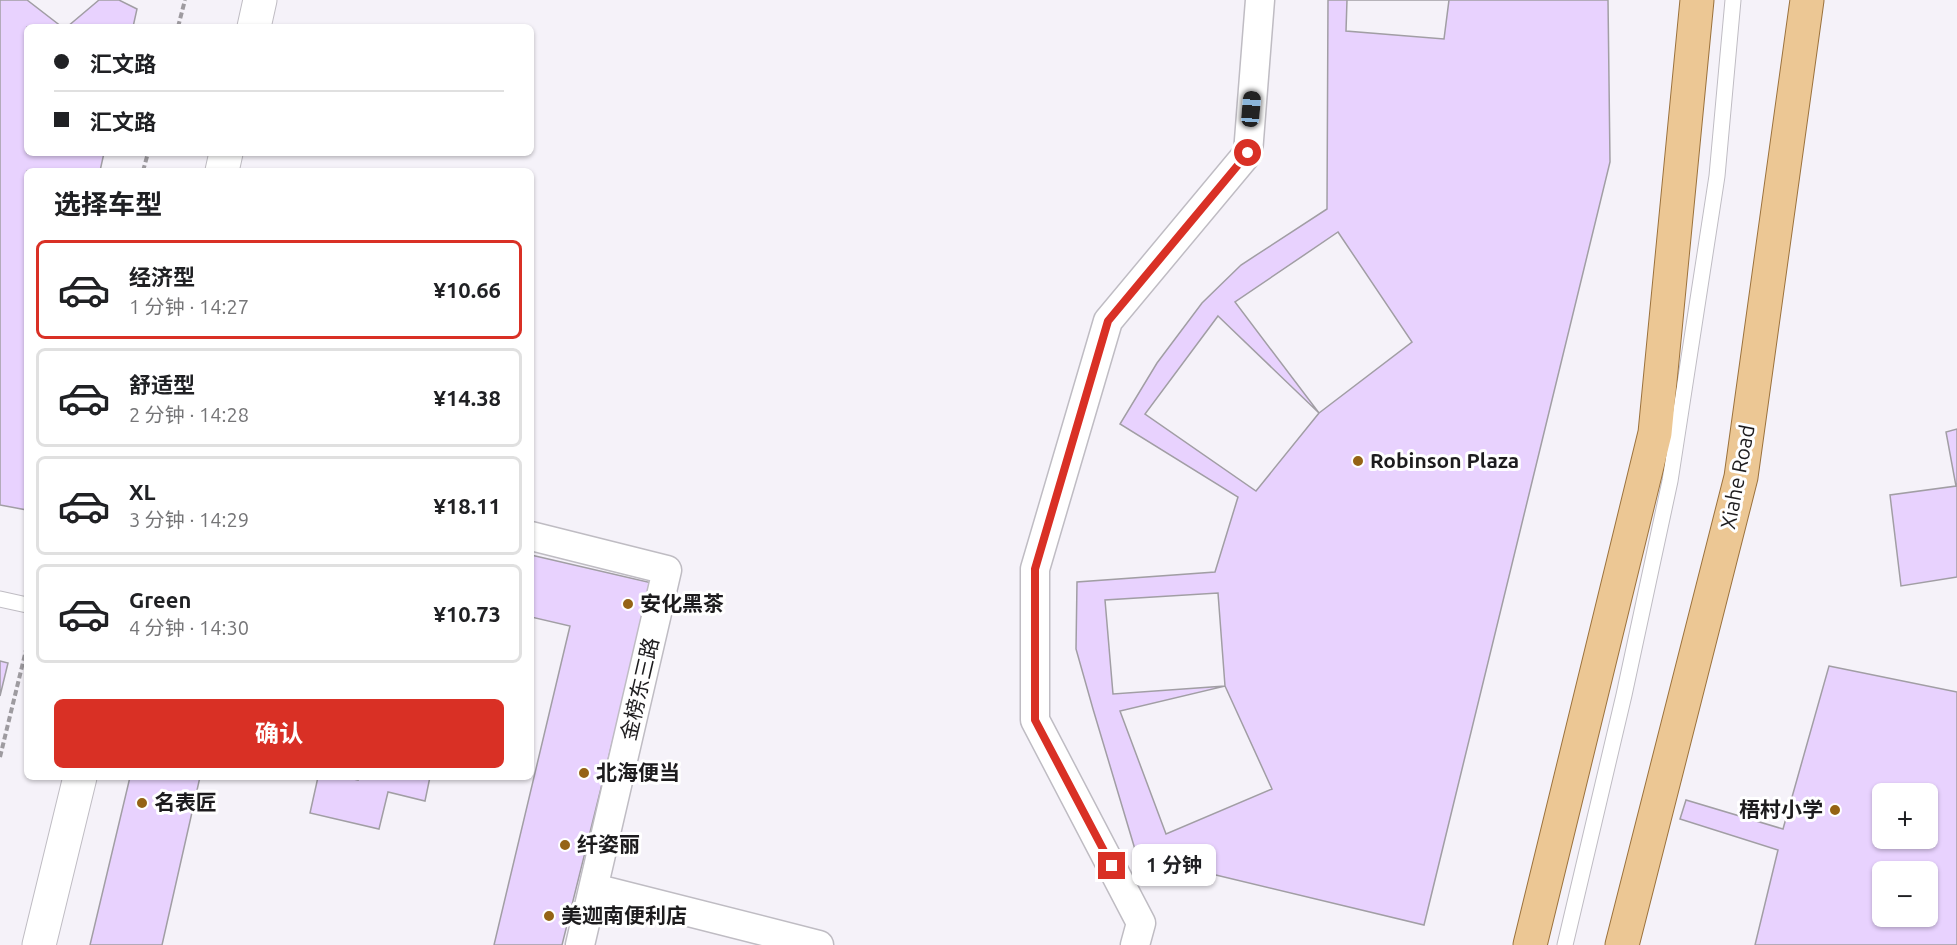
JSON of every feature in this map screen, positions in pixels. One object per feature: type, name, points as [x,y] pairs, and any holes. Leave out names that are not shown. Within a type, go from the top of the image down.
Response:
[{"type":"main road","points":[[1530,945],[1654,433],[1697,0]]},
{"type":"main road","name":"Xiahe Road","points":[[1622,945],[1741,477],[1807,0]]},
{"type":"street","points":[[255,24],[260,0]]},
{"type":"street","points":[[1136,945],[1141,923],[1035,720],[1035,569],[1108,321],[1248,153],[1260,0]]},
{"type":"street","name":"金榜东三路","points":[[534,537],[667,570],[580,945]]},
{"type":"street","points":[[39,945],[79,780]]},
{"type":"street","points":[[594,888],[819,945]]},
{"type":"lane","points":[[1565,945],[1624,696],[1670,481],[1717,176],[1733,0]]},
{"type":"lane","points":[[0,599],[24,604]]},
{"type":"path","points":[[179,24],[185,0]]},
{"type":"path","points":[[0,757],[24,658]]},
{"type":"building","points":[[0,0],[27,0],[58,24],[24,24],[24,156],[103,156],[101,168],[24,168],[24,509],[0,505]]},
{"type":"building","points":[[99,0],[119,0],[137,9],[134,24],[71,24]]},
{"type":"building","name":"Robinson Plaza","points":[[1328,0],[1608,0],[1610,162],[1424,925],[1137,856],[1076,649],[1077,582],[1215,572],[1238,497],[1120,424],[1157,363],[1202,303],[1241,265],[1327,209]]},
{"type":"building","points":[[1347,0],[1449,0],[1444,39],[1346,31]]},
{"type":"building","points":[[1338,232],[1412,342],[1319,413],[1235,302]]},
{"type":"building","points":[[1218,316],[1319,413],[1256,491],[1145,414]]},
{"type":"building","points":[[1957,429],[1957,577],[1901,586],[1890,495],[1956,486],[1946,432]]},
{"type":"building","points":[[534,556],[652,583],[562,945],[494,945],[534,780],[570,626],[534,618]]},
{"type":"building","points":[[1218,593],[1225,686],[1113,694],[1105,600]]},
{"type":"building","points":[[0,661],[8,663],[0,696]]},
{"type":"building","name":"梧村小学","points":[[1829,666],[1957,692],[1957,945],[1755,945],[1778,850],[1680,819],[1686,800],[1783,829]]},
{"type":"building","points":[[1225,686],[1272,789],[1166,834],[1120,711]]},
{"type":"building","points":[[129,780],[199,780],[162,945],[90,945]]},
{"type":"building","points":[[317,780],[429,780],[425,801],[388,792],[379,829],[310,813]]},
{"type":"place","name":"Robinson Plaza","points":[[1358,461]]},
{"type":"place","name":"安化黑茶","points":[[628,604]]},
{"type":"place","name":"北海便当","points":[[584,773]]},
{"type":"place","name":"名表匠","points":[[142,803]]},
{"type":"place","name":"梧村小学","points":[[1835,810]]},
{"type":"place","name":"纤姿丽","points":[[565,845]]},
{"type":"place","name":"美迦南便利店","points":[[549,916]]},
{"type":"route","points":[[1112,866],[1035,720],[1035,569],[1108,321],[1248,153]]}]
